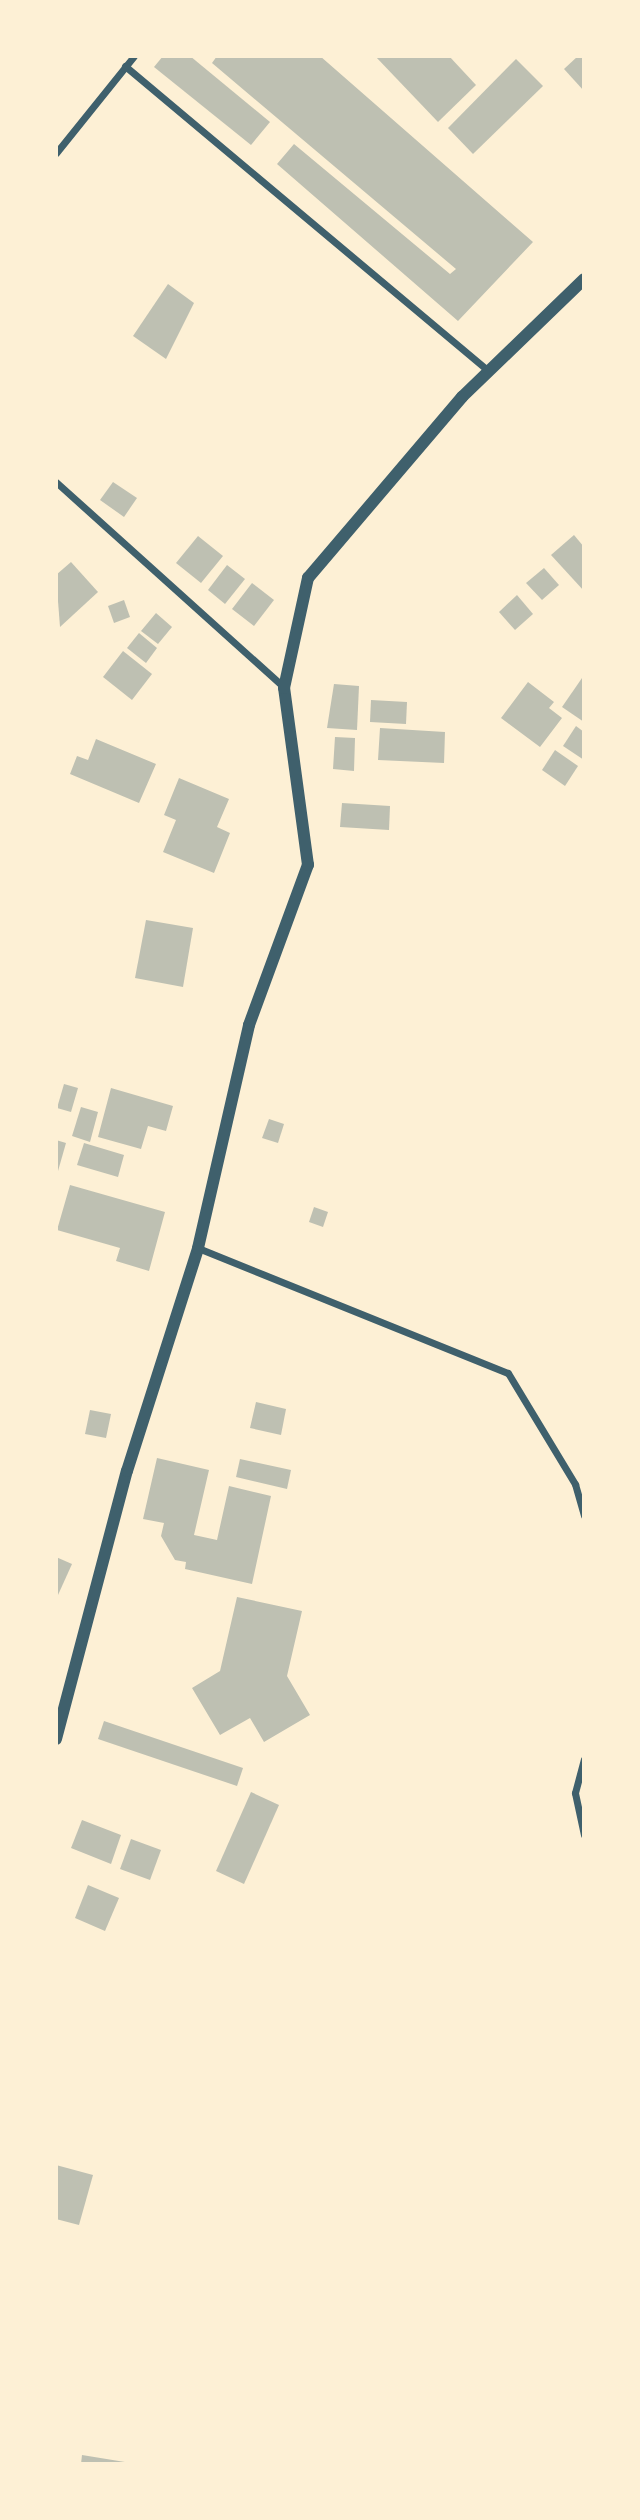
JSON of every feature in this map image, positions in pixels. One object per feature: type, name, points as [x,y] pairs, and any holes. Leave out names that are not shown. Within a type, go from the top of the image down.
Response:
[{"type":"street","points":[[56,153],[134,56]]},
{"type":"street","points":[[125,66],[488,371]]},
{"type":"street","points":[[56,1739],[127,1471],[198,1248],[249,1025],[308,865],[284,688],[308,578],[488,371],[584,279]]},
{"type":"street","points":[[56,482],[284,688]]},
{"type":"street","points":[[198,1248],[508,1373],[575,1484],[584,1516]]},
{"type":"street","points":[[584,1759],[575,1793],[584,1835]]},
{"type":"building","points":[[163,56],[190,56],[270,122],[251,145],[154,67]]},
{"type":"building","points":[[217,56],[320,56],[533,242],[458,321],[277,164],[294,144],[450,274],[456,269],[212,63]]},
{"type":"building","points":[[375,56],[449,56],[476,85],[438,122]]},
{"type":"building","points":[[578,56],[584,56],[584,91],[564,69]]},
{"type":"building","points":[[516,59],[543,86],[473,154],[448,128]]},
{"type":"building","points":[[168,284],[194,303],[166,359],[133,336]]},
{"type":"building","points":[[113,482],[137,498],[124,517],[100,500]]},
{"type":"building","points":[[574,535],[584,547],[584,591],[551,555]]},
{"type":"building","points":[[198,536],[223,556],[201,583],[176,563]]},
{"type":"building","points":[[71,562],[98,592],[60,627],[56,575]]},
{"type":"building","points":[[227,565],[245,579],[225,604],[208,590]]},
{"type":"building","points":[[544,568],[559,585],[542,600],[526,583]]},
{"type":"building","points":[[252,583],[274,600],[254,626],[232,609]]},
{"type":"building","points":[[517,595],[533,614],[515,630],[499,612]]},
{"type":"building","points":[[124,600],[130,617],[114,623],[108,606]]},
{"type":"building","points":[[156,613],[172,627],[158,644],[141,631]]},
{"type":"building","points":[[139,633],[157,648],[146,663],[127,648]]},
{"type":"building","points":[[123,651],[152,674],[132,700],[103,677]]},
{"type":"building","points":[[582,678],[584,680],[584,722],[562,707]]},
{"type":"building","points":[[528,682],[554,702],[549,708],[562,718],[540,747],[501,718]]},
{"type":"building","points":[[334,684],[359,686],[357,730],[327,728]]},
{"type":"building","points":[[371,700],[407,702],[406,724],[370,722]]},
{"type":"building","points":[[576,726],[584,732],[584,760],[563,746]]},
{"type":"building","points":[[380,728],[445,732],[444,763],[378,760]]},
{"type":"building","points":[[335,737],[355,738],[354,771],[333,769]]},
{"type":"building","points":[[96,739],[156,764],[139,803],[70,774],[77,756],[88,760]]},
{"type":"building","points":[[555,750],[578,766],[565,786],[542,770]]},
{"type":"building","points":[[179,778],[229,799],[217,827],[230,833],[214,873],[163,852],[176,820],[164,815]]},
{"type":"building","points":[[342,803],[390,806],[389,830],[340,827]]},
{"type":"building","points":[[146,920],[193,928],[183,987],[135,978]]},
{"type":"building","points":[[64,1084],[78,1088],[71,1112],[57,1108]]},
{"type":"building","points":[[111,1088],[173,1106],[166,1131],[148,1126],[141,1149],[98,1137]]},
{"type":"building","points":[[81,1107],[98,1112],[90,1142],[72,1136]]},
{"type":"building","points":[[269,1119],[284,1124],[278,1143],[262,1138]]},
{"type":"building","points":[[56,1140],[66,1143],[58,1171],[56,1171]]},
{"type":"building","points":[[84,1143],[124,1155],[118,1177],[77,1165]]},
{"type":"building","points":[[70,1185],[165,1212],[149,1271],[116,1261],[120,1248],[57,1230]]},
{"type":"building","points":[[314,1207],[328,1212],[323,1227],[309,1222]]},
{"type":"building","points":[[256,1402],[286,1409],[281,1435],[250,1428]]},
{"type":"building","points":[[90,1410],[111,1414],[106,1438],[85,1434]]},
{"type":"building","points":[[157,1458],[209,1470],[194,1535],[217,1540],[229,1486],[271,1496],[252,1584],[185,1569],[186,1562],[175,1560],[161,1536],[164,1523],[143,1519]]},
{"type":"building","points":[[240,1459],[291,1470],[287,1489],[236,1477]]},
{"type":"building","points":[[56,1557],[72,1564],[58,1595],[56,1594]]},
{"type":"building","points":[[237,1597],[302,1611],[287,1676],[310,1715],[264,1742],[250,1718],[220,1735],[192,1688],[220,1671]]},
{"type":"building","points":[[104,1721],[243,1768],[237,1786],[98,1739]]},
{"type":"building","points":[[251,1792],[279,1805],[244,1884],[216,1871]]},
{"type":"building","points":[[82,1820],[121,1835],[111,1864],[71,1848]]},
{"type":"building","points":[[131,1839],[161,1850],[150,1880],[120,1869]]},
{"type":"building","points":[[88,1885],[119,1898],[105,1931],[75,1918]]},
{"type":"building","points":[[56,2165],[93,2175],[79,2225],[56,2219]]},
{"type":"building","points":[[82,2455],[131,2463],[131,2464],[81,2464]]}]
